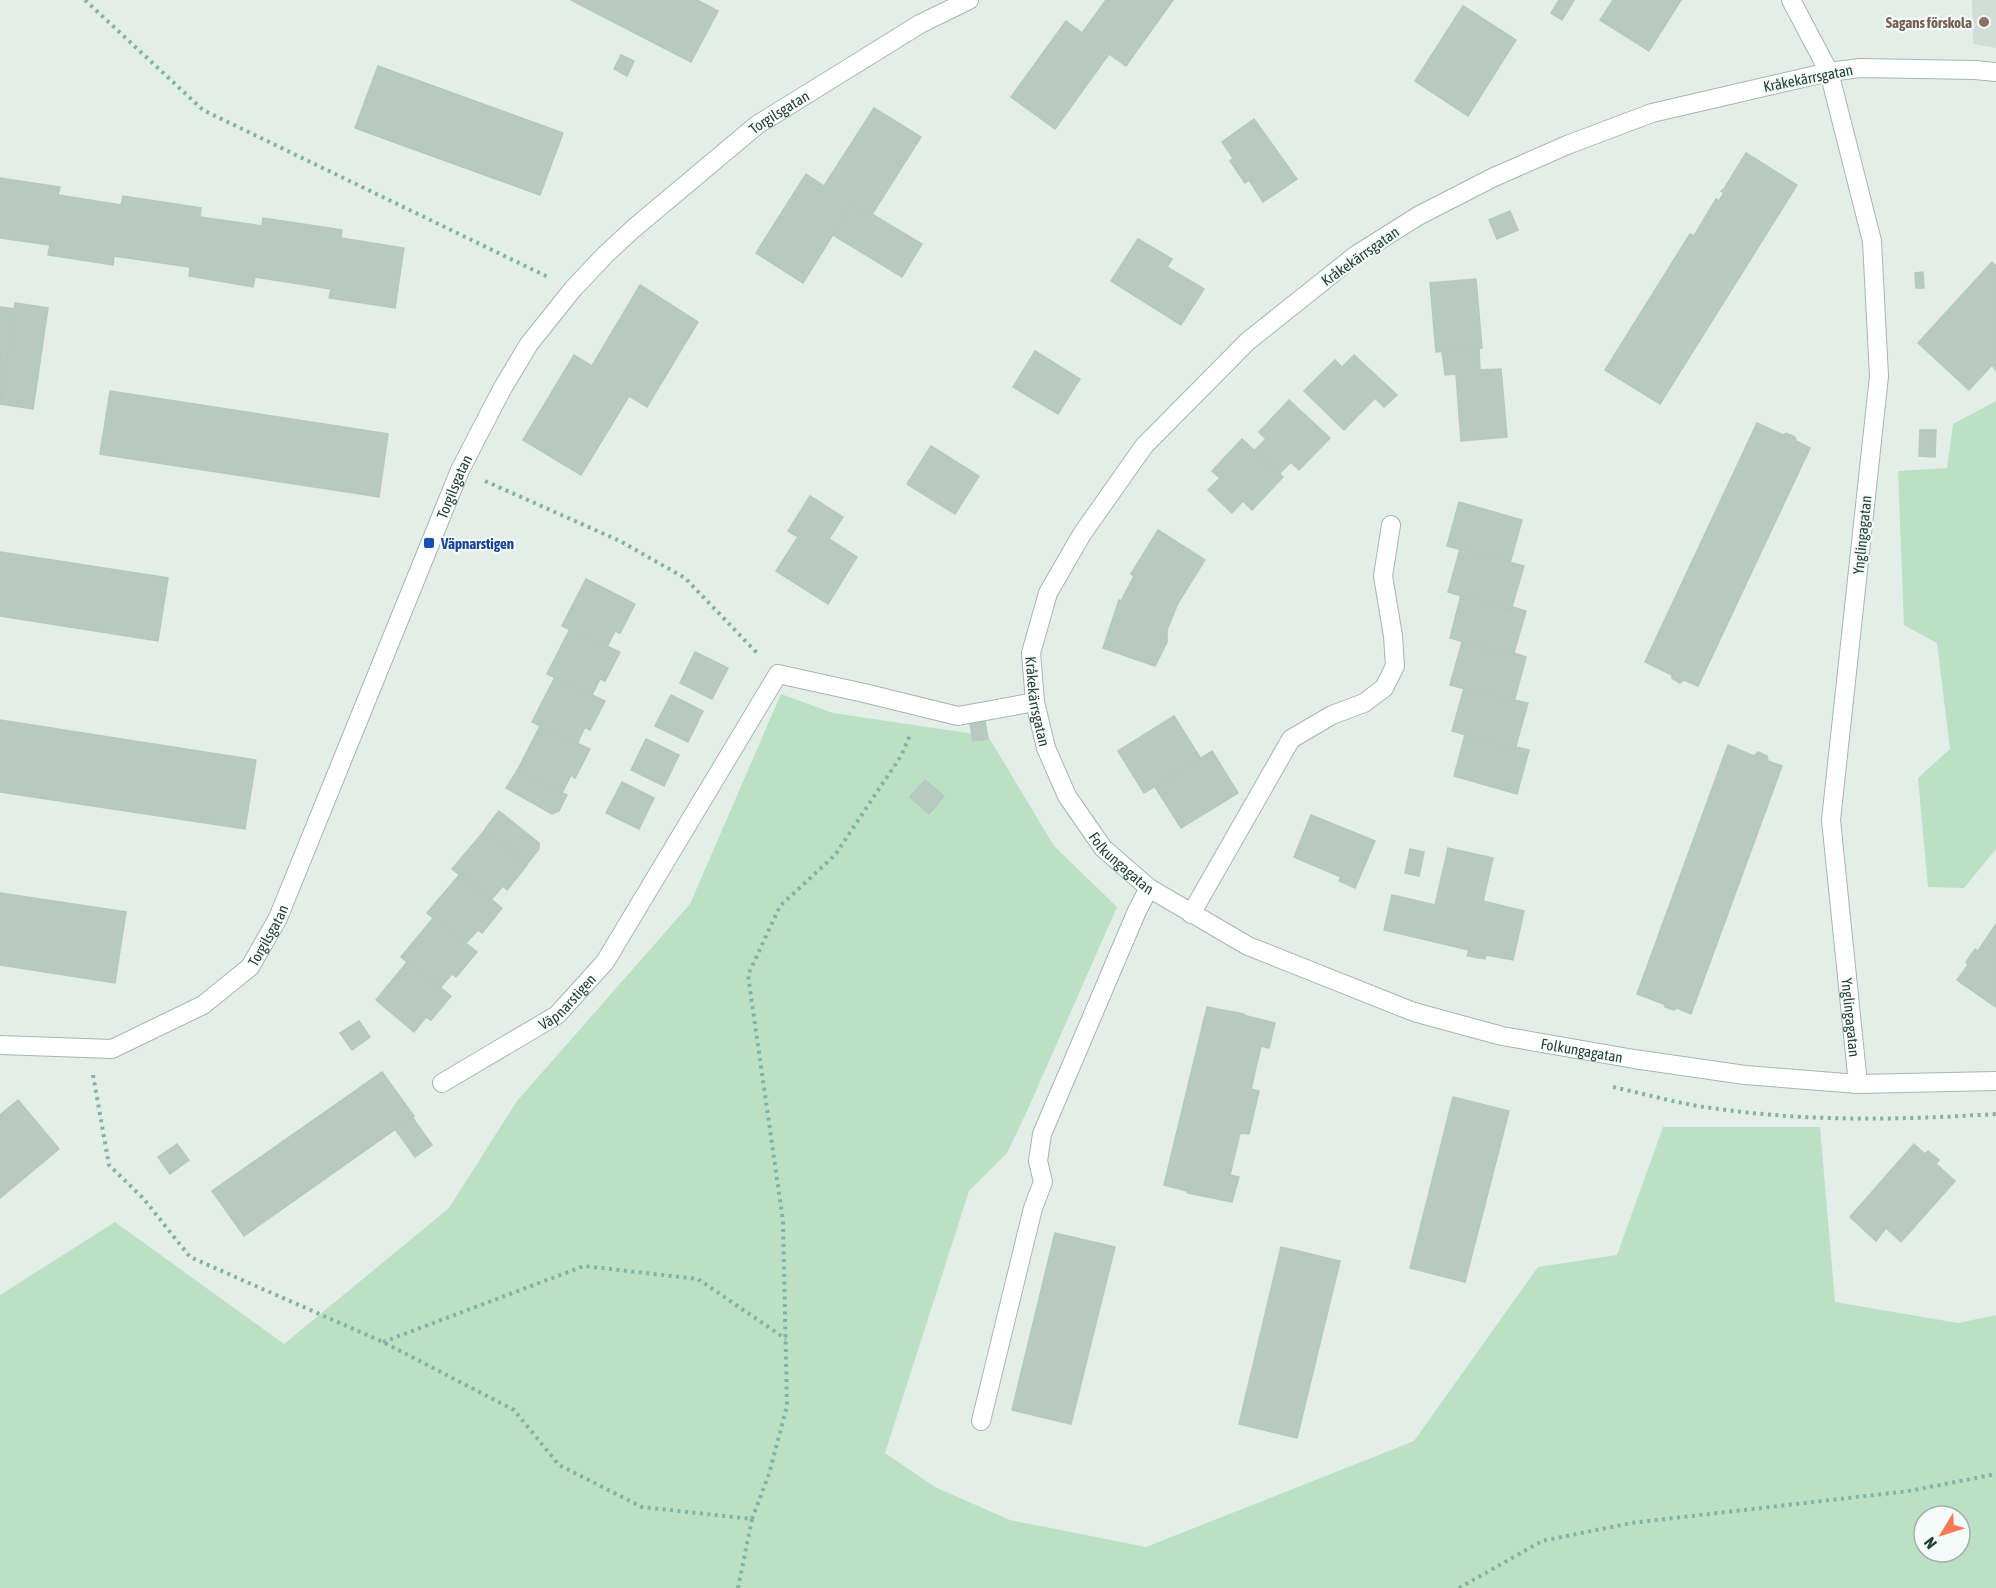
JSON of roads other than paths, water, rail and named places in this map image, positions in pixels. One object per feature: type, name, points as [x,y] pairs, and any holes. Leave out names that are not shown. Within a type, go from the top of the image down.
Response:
[{"type":"street","name":"Torgilsgatan","points":[[0,1045],[112,1048],[203,1005],[250,967],[279,918],[424,554],[460,470],[502,389],[529,344],[573,289],[605,255],[757,125],[920,24],[969,0]]},
{"type":"street","name":"Ynglingagatan","points":[[1791,0],[1829,72],[1872,241],[1879,376],[1831,820],[1858,1084]]},
{"type":"street","name":"Kråkekärrsgatan","points":[[1067,796],[1046,748],[1035,702],[1031,653],[1048,593],[1082,534],[1144,446],[1248,341],[1356,255],[1418,216],[1492,178],[1567,145],[1652,113],[1829,72],[1860,68],[1996,72]]},
{"type":"street","points":[[1191,914],[1291,739],[1332,715],[1364,703],[1384,688],[1395,666],[1393,636],[1383,576],[1391,525]]},
{"type":"street","name":"Väpnarstigen","points":[[442,1083],[557,1015],[605,962],[778,674],[958,716],[1035,702]]},
{"type":"street","name":"Folkungagatan","points":[[1067,796],[1104,848],[1149,888],[1248,946],[1414,1012],[1502,1036],[1744,1075],[1858,1084],[1996,1081]]},
{"type":"street","points":[[981,1421],[1033,1208],[1043,1182],[1038,1161],[1042,1134],[1132,921],[1149,888]]},
{"type":"place","name":"Sagans förskola","points":[[1984,22]]},
{"type":"place","name":"Väpnarstigen","points":[[429,543]]}]
